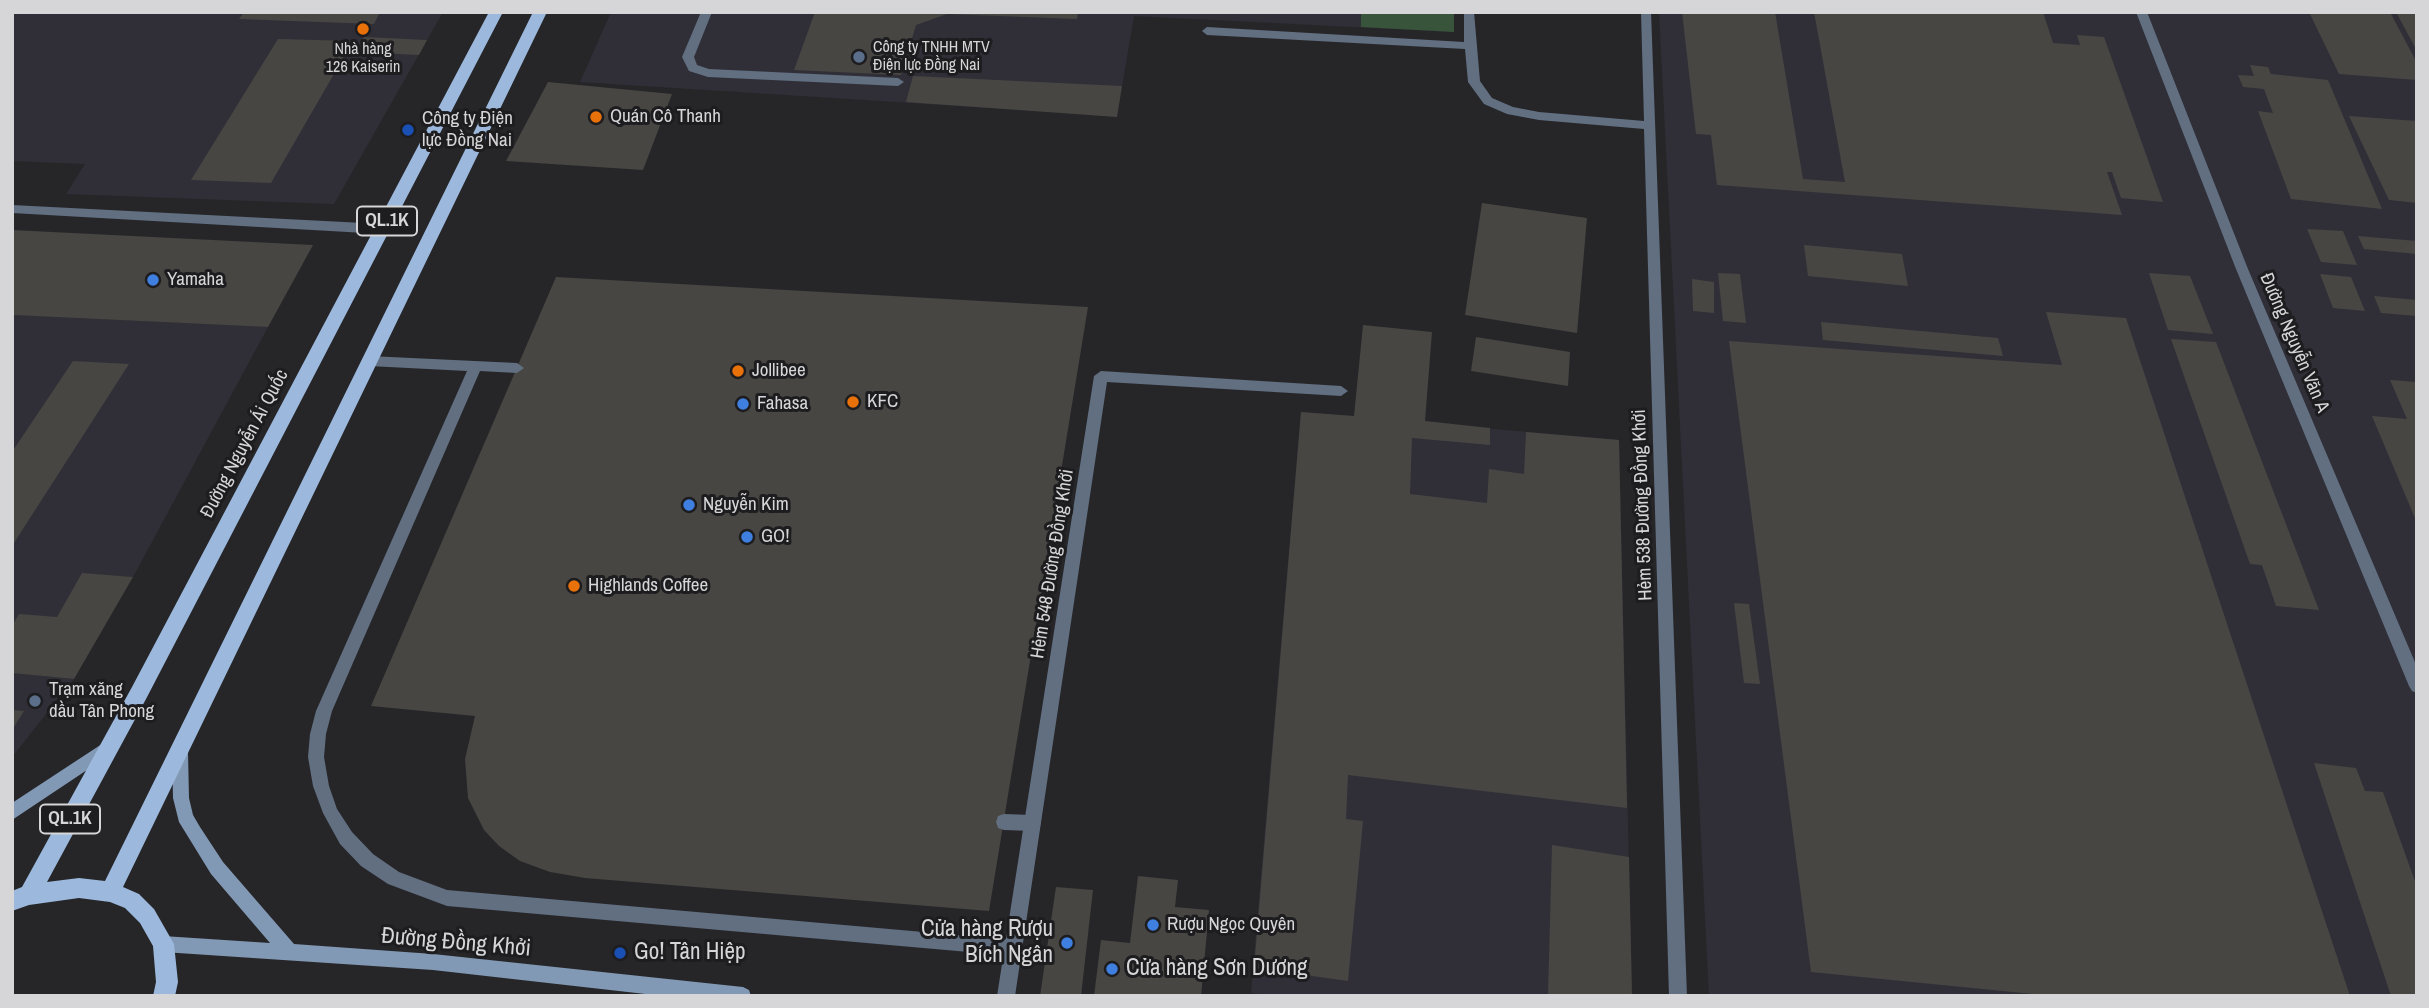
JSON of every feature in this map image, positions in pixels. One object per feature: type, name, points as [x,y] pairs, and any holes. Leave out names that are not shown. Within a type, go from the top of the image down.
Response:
[{"type":"main road","name":"Đường Nguyễn Ái Quốc","points":[[20,898],[112,744],[496,12]]},
{"type":"main road","name":"QL.1K","points":[[110,892],[540,12]]},
{"type":"main road","points":[[12,812],[112,744]]},
{"type":"main road","points":[[180,748],[181,798],[194,833],[217,868],[290,953]]},
{"type":"main road","points":[[20,898],[79,888],[110,892],[132,901],[147,916],[163,944],[167,982],[164,996]]},
{"type":"main road","name":"Đường Đồng Khởi","points":[[163,944],[433,962],[743,996]]},
{"type":"street","points":[[707,12],[688,57],[693,68],[708,73],[898,82]]},
{"type":"street","points":[[1469,12],[1474,82],[1488,101],[1511,111],[1539,116],[1651,126]]},
{"type":"street","name":"Hẻm 538 Đường Đồng Khởi","points":[[1646,12],[1678,996]]},
{"type":"street","name":"Đường Nguyễn Văn A","points":[[2141,12],[2242,269],[2417,686]]},
{"type":"street","points":[[1207,32],[1470,46]]},
{"type":"street","points":[[12,209],[383,229]]},
{"type":"street","points":[[369,361],[517,368]]},
{"type":"street","points":[[476,366],[324,711],[316,757],[321,786],[331,813],[353,845],[367,860],[394,878],[447,898],[1014,948]]},
{"type":"street","name":"Hẻm 548 Đường Đồng Khởi","points":[[1006,996],[1101,376],[1341,391]]},
{"type":"street","points":[[1004,822],[1033,823]]},
{"type":"shaded area","points":[[12,12],[443,12],[334,204],[66,194],[85,164],[12,161]]},
{"type":"shaded area","name":"Công ty TNHH MTV Điện lực Đồng Nai","points":[[611,12],[1454,12],[1454,32],[1134,16],[1117,116],[580,82]]},
{"type":"shaded area","points":[[1659,12],[2417,12],[2417,996],[1709,996]]},
{"type":"shaded area","points":[[12,315],[268,327],[133,577],[82,574],[25,674],[74,679],[12,757]]},
{"type":"shaded area","points":[[1301,412],[1619,440],[1632,996],[1274,996],[1251,993]]},
{"type":"green space","points":[[1361,12],[1454,12],[1454,32],[1361,27]]},
{"type":"building","points":[[244,12],[380,12],[374,24],[239,19]]},
{"type":"building","points":[[815,12],[1078,12],[1077,19],[947,14],[916,25],[901,75],[794,70]]},
{"type":"building","points":[[1682,12],[1775,12],[1803,179],[1845,182],[1814,12],[2043,12],[2053,43],[2080,45],[2077,35],[2104,37],[2163,202],[2121,198],[2112,172],[2107,172],[2122,215],[1717,185],[1711,135],[1696,134]]},
{"type":"building","points":[[2309,12],[2390,12],[2417,63],[2417,80],[2339,74]]},
{"type":"building","points":[[2396,12],[2417,12],[2417,51]]},
{"type":"building","points":[[364,37],[427,40],[419,55],[355,52]]},
{"type":"building","points":[[278,39],[353,41],[271,183],[191,180]]},
{"type":"building","points":[[2250,65],[2268,67],[2271,74],[2328,80],[2382,209],[2291,199],[2258,111],[2273,113],[2264,89],[2243,87],[2238,75],[2254,76]]},
{"type":"building","points":[[913,76],[1122,86],[1117,117],[906,102]]},
{"type":"building","points":[[548,82],[672,94],[643,170],[506,161]]},
{"type":"building","points":[[2349,116],[2417,121],[2417,203],[2389,200]]},
{"type":"building","points":[[1482,203],[1587,218],[1577,333],[1465,315]]},
{"type":"building","points":[[2307,229],[2343,231],[2357,265],[2321,262]]},
{"type":"building","name":"Yamaha","points":[[12,230],[313,245],[268,327],[12,315]]},
{"type":"building","points":[[2358,236],[2417,241],[2417,254],[2364,249]]},
{"type":"building","points":[[1804,245],[1902,254],[1908,286],[1808,276]]},
{"type":"building","points":[[1718,273],[1740,274],[1746,323],[1723,321]]},
{"type":"building","points":[[2149,273],[2190,276],[2213,334],[2168,330]]},
{"type":"building","points":[[2320,274],[2351,277],[2365,311],[2333,308]]},
{"type":"building","name":"GO!","points":[[556,277],[1088,307],[989,911],[585,878],[550,872],[520,861],[499,846],[484,830],[468,798],[465,759],[475,716],[371,706]]},
{"type":"building","points":[[1692,279],[1714,282],[1714,313],[1693,311]]},
{"type":"building","points":[[2374,296],[2417,300],[2417,316],[2381,313]]},
{"type":"building","points":[[2046,312],[2126,318],[2350,996],[2053,996],[1811,972],[1729,341],[2062,365]]},
{"type":"building","points":[[1821,322],[1998,338],[2003,356],[1823,340]]},
{"type":"building","points":[[1363,325],[1432,332],[1425,421],[1490,428],[1490,445],[1412,438],[1410,494],[1487,503],[1489,469],[1524,474],[1526,432],[1619,440],[1627,808],[1348,775],[1346,819],[1363,821],[1348,981],[1254,968],[1301,412],[1354,416]]},
{"type":"building","points":[[1476,337],[1570,352],[1568,386],[1471,371]]},
{"type":"building","points":[[2171,339],[2216,342],[2319,610],[2276,606],[2262,565],[2250,564]]},
{"type":"building","points":[[73,361],[129,364],[12,546],[12,452]]},
{"type":"building","points":[[2390,380],[2417,382],[2417,523],[2372,416],[2407,419]]},
{"type":"building","points":[[82,573],[133,577],[74,679],[12,673],[12,626],[19,614],[57,617]]},
{"type":"building","points":[[1734,603],[1749,604],[1760,684],[1744,683]]},
{"type":"building","points":[[12,710],[24,711],[12,730]]},
{"type":"building","points":[[2314,763],[2356,768],[2365,791],[2383,792],[2417,887],[2417,996],[2391,996]]},
{"type":"building","points":[[1552,845],[1629,857],[1632,996],[1548,996]]},
{"type":"building","points":[[1138,876],[1178,880],[1175,907],[1209,910],[1201,996],[1094,996],[1101,940],[1130,943]]},
{"type":"building","name":"Cửa hàng Rượu Bích Ngân","points":[[1056,887],[1093,890],[1081,996],[1040,996]]},
{"type":"place","name":"Nhà hàng 126 Kaiserin","points":[[363,29]]},
{"type":"place","name":"Công ty TNHH MTV Điện lực Đồng Nai","points":[[859,57]]},
{"type":"place","name":"Quán Cô Thanh","points":[[596,117]]},
{"type":"place","name":"Công ty Điện lực Đồng Nai","points":[[408,130]]},
{"type":"place","name":"Yamaha","points":[[153,280]]},
{"type":"place","name":"Jollibee","points":[[738,371]]},
{"type":"place","name":"KFC","points":[[853,402]]},
{"type":"place","name":"Fahasa","points":[[743,404]]},
{"type":"place","name":"Nguyễn Kim","points":[[689,505]]},
{"type":"place","name":"GO!","points":[[747,537]]},
{"type":"place","name":"Highlands Coffee","points":[[574,586]]},
{"type":"place","name":"Trạm xăng dầu Tân Phong","points":[[35,701]]},
{"type":"place","name":"Rượu Ngọc Quyên","points":[[1153,925]]},
{"type":"place","name":"Cửa hàng Rượu Bích Ngân","points":[[1067,943]]},
{"type":"place","name":"Go! Tân Hiệp","points":[[620,953]]},
{"type":"place","name":"Cửa hàng Sơn Dương","points":[[1112,969]]}]
